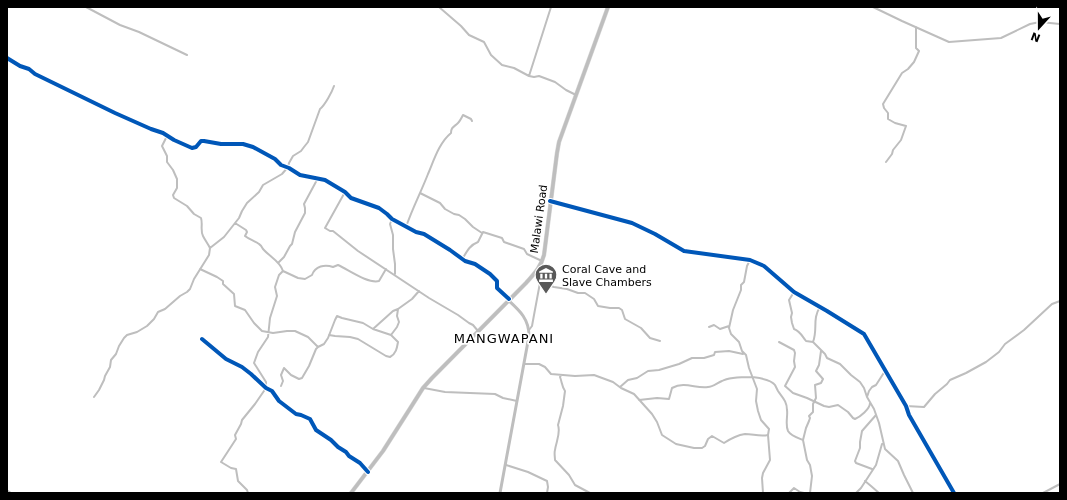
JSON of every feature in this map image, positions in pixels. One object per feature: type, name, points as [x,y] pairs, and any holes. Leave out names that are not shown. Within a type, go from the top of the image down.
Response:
[{"type":"main road","name":"Malawi Road","points":[[351,493],[384,451],[423,388],[538,270],[542,261],[559,142],[608,7]]},
{"type":"street","points":[[86,7],[120,25],[139,32],[187,55]]},
{"type":"street","points":[[439,7],[461,26],[466,33],[484,42],[491,54],[502,65],[514,68],[529,76],[539,76],[556,82],[566,90],[576,95]]},
{"type":"street","points":[[529,76],[551,7]]},
{"type":"street","points":[[873,7],[949,42],[1001,38],[1030,24],[1040,22],[1060,24]]},
{"type":"street","points":[[886,162],[901,140],[906,126],[888,119],[888,113],[883,104],[902,73],[914,62],[919,52],[916,48],[916,27]]},
{"type":"street","points":[[7,58],[35,74],[151,129],[163,133],[166,136],[192,148],[196,147],[201,141],[221,144],[243,144],[253,147],[300,175],[325,180],[345,192],[351,198],[384,210],[392,219],[406,227],[424,234],[463,258],[465,261],[475,264],[490,274],[497,281],[497,288],[525,318],[529,330],[525,364],[500,493]]},
{"type":"street","points":[[94,397],[104,380],[104,376],[110,368],[111,360],[116,354],[124,338],[127,335],[137,332],[147,326],[158,312],[165,309],[190,289],[208,255],[210,248],[224,237],[235,223],[247,203],[259,192],[263,185],[279,176],[288,167],[293,156],[301,151],[308,142],[320,109],[323,107],[334,86]]},
{"type":"street","points":[[406,227],[438,151],[447,136],[451,133],[450,130],[458,123],[463,115],[472,120]]},
{"type":"street","points":[[166,136],[162,146],[167,156],[167,162],[177,179],[177,188],[173,195],[174,198],[187,206],[194,214],[201,218],[203,236],[210,248]]},
{"type":"street","points":[[278,263],[284,257],[292,244],[295,232],[304,213],[304,204],[319,178]]},
{"type":"street","points":[[345,192],[325,228],[333,231],[358,251],[473,325],[478,331]]},
{"type":"street","points":[[420,193],[440,203],[445,209],[459,215],[482,233],[483,232],[502,238],[504,242],[524,249],[527,254],[542,261]]},
{"type":"street","points":[[550,201],[632,223],[655,234],[684,251],[750,260],[764,266],[794,292],[864,334],[954,493]]},
{"type":"street","points":[[392,219],[390,224],[393,235],[395,274]]},
{"type":"street","points":[[235,223],[246,230],[247,232],[245,236],[259,244],[264,250],[275,258],[281,266],[282,271]]},
{"type":"street","points":[[463,258],[469,248],[478,242],[482,233]]},
{"type":"street","points":[[750,260],[728,328],[731,334],[739,342],[742,351],[746,355],[757,389],[756,401],[761,420],[768,429],[770,460],[762,478],[763,493]]},
{"type":"street","points":[[282,271],[298,278],[305,279],[312,275],[314,270],[319,266],[333,267],[338,265],[368,281],[375,282],[379,281],[386,269]]},
{"type":"street","points":[[529,330],[532,326],[540,283],[542,269],[540,266]]},
{"type":"street","points":[[200,269],[222,281],[223,284],[234,294],[235,306],[245,310],[260,329],[269,332],[295,331],[308,337],[318,347]]},
{"type":"street","points":[[248,493],[238,481],[236,470],[221,462],[236,438],[235,435],[242,420],[266,388],[266,382],[254,362],[258,352],[266,341],[269,332],[271,313],[277,296],[275,286],[282,271]]},
{"type":"street","points":[[540,283],[578,293],[585,293],[594,299],[598,306],[619,308],[622,310],[625,319],[641,328],[650,338],[660,341]]},
{"type":"street","points":[[373,329],[393,311],[412,299],[419,291]]},
{"type":"street","points":[[794,292],[790,300],[792,313],[791,317],[794,329],[798,330],[804,336],[806,341],[814,342],[827,358],[840,364],[860,382],[876,415],[880,427],[883,446],[887,452],[898,461],[913,493]]},
{"type":"street","points":[[906,406],[926,406],[931,398],[950,380],[986,362],[1052,304],[1060,301]]},
{"type":"street","points":[[814,342],[815,320],[820,307]]},
{"type":"street","points":[[391,335],[399,322],[397,316],[398,309]]},
{"type":"street","points":[[281,386],[283,381],[281,375],[284,368],[295,378],[301,379],[309,366],[315,351],[318,347],[324,344],[338,316],[363,323],[373,329],[391,335],[398,342],[395,354],[390,357],[358,339],[329,335]]},
{"type":"street","points":[[709,327],[714,326],[720,329],[729,326]]},
{"type":"street","points":[[202,339],[226,359],[251,374],[266,388],[272,391],[279,401],[296,414],[310,419],[316,430],[332,440],[338,447],[360,463],[368,472]]},
{"type":"street","points":[[779,342],[794,350],[795,353],[794,361],[796,367],[785,387],[793,393],[824,406],[829,407],[838,405],[855,419],[869,408],[870,403]]},
{"type":"street","points":[[620,387],[628,380],[637,378],[648,371],[659,370],[692,358],[704,358],[714,355],[715,352],[729,351],[744,354]]},
{"type":"street","points":[[810,493],[812,476],[803,440],[810,418],[809,416],[812,412],[816,398],[815,385],[821,384],[823,380],[816,371],[819,365],[821,351]]},
{"type":"street","points":[[525,364],[538,364],[545,367],[551,374],[594,375],[613,382],[634,394],[652,414],[662,435],[681,446],[702,448],[712,436],[724,443],[730,439],[747,434],[754,436],[768,435]]},
{"type":"street","points":[[867,397],[869,391],[876,385],[885,371]]},
{"type":"street","points":[[561,375],[560,378],[562,381],[562,387],[566,391],[554,450],[555,460],[576,485],[590,493]]},
{"type":"street","points":[[639,400],[657,398],[669,399],[672,388],[677,386],[688,385],[709,387],[728,378],[753,377],[768,380],[775,385],[785,399],[788,415],[786,419],[789,431],[793,436],[803,440]]},
{"type":"street","points":[[423,388],[445,392],[495,394],[503,398],[517,401]]},
{"type":"street","points":[[872,469],[856,463],[855,461],[860,448],[862,431],[876,415]]},
{"type":"street","points":[[856,493],[876,465],[883,442]]},
{"type":"street","points":[[506,465],[528,472],[547,481],[547,493]]},
{"type":"street","points":[[865,482],[879,493]]},
{"type":"street","points":[[1043,493],[1060,484]]},
{"type":"street","points":[[789,493],[794,488],[804,493]]},
{"type":"cycle path","points":[[7,58],[20,66],[29,69],[35,74],[115,113],[163,133],[192,148],[196,147],[201,141],[221,144],[243,144],[253,147],[300,175],[325,180],[345,192],[351,198],[379,208],[392,219],[416,232],[424,234],[465,261],[475,264],[490,274],[497,281],[497,288],[509,299]]},
{"type":"cycle path","points":[[550,201],[632,223],[655,234],[684,251],[750,260],[764,266],[794,292],[864,334],[954,493]]},
{"type":"cycle path","points":[[202,339],[226,359],[242,367],[251,374],[266,388],[272,391],[279,401],[296,414],[310,419],[316,430],[360,463],[368,472]]},
{"type":"place","name":"Coral Cave and Slave Chambers","points":[[546,294]]},
{"type":"district","name":"MANGWAPANI","points":[[504,338]]}]
